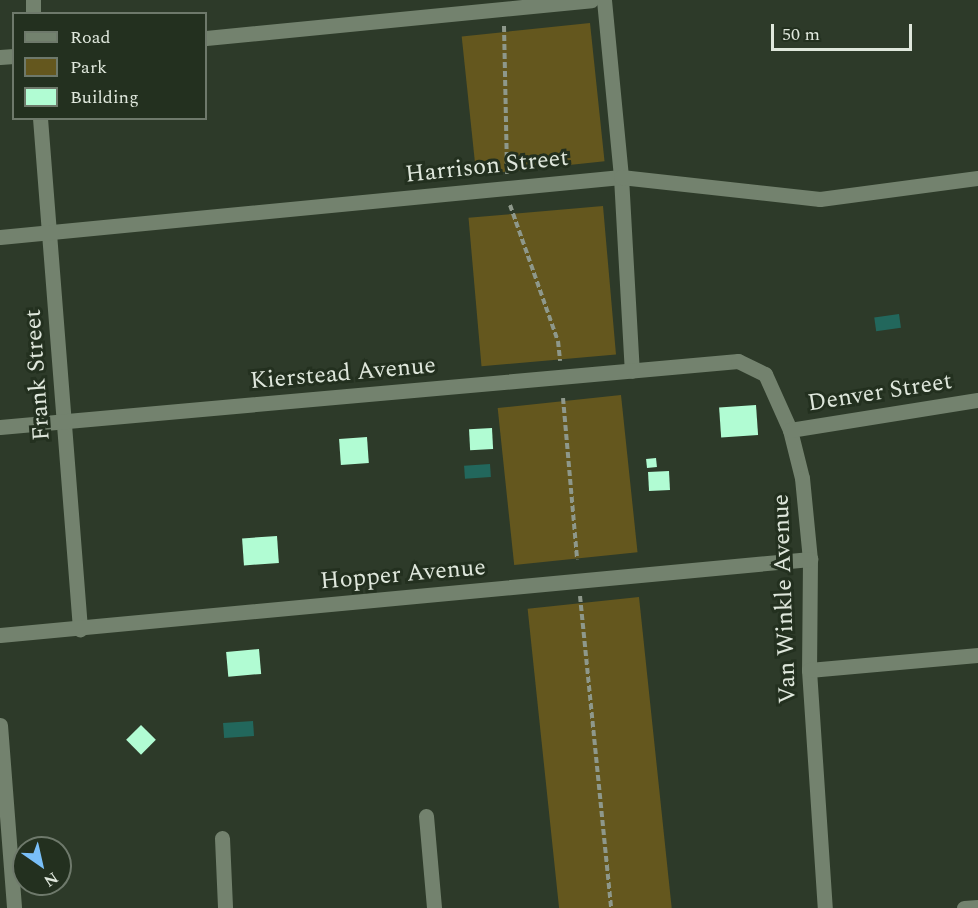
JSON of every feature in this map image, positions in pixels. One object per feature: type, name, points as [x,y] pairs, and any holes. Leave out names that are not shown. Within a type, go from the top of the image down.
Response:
[{"type":"street","points":[[207,38],[591,0]]},
{"type":"street","points":[[604,0],[621,177],[632,371]]},
{"type":"street","name":"Frank Street","points":[[40,120],[80,629]]},
{"type":"street","name":"Harrison Street","points":[[0,237],[621,177],[820,199],[978,178]]},
{"type":"street","name":"Van Winkle Avenue","points":[[689,366],[738,361],[765,374],[790,430],[802,478],[810,559],[809,670],[825,908]]},
{"type":"street","name":"Kierstead Avenue","points":[[0,427],[689,366]]},
{"type":"street","name":"Denver Street","points":[[790,430],[978,400]]},
{"type":"street","name":"Hopper Avenue","points":[[0,635],[810,559]]},
{"type":"street","points":[[809,670],[978,656]]},
{"type":"street","points":[[0,725],[14,908]]},
{"type":"street","points":[[426,816],[434,908]]},
{"type":"street","points":[[222,838],[225,908]]},
{"type":"street","points":[[963,908],[978,907]]},
{"type":"path","points":[[504,26],[507,175]]},
{"type":"path","points":[[510,205],[558,341],[560,362]]},
{"type":"path","points":[[562,398],[577,559]]},
{"type":"path","points":[[580,596],[611,908]]},
{"type":"green space","points":[[590,23],[605,161],[476,175],[462,36]]},
{"type":"green space","points":[[603,206],[616,354],[481,366],[469,218]]},
{"type":"green space","points":[[621,395],[638,552],[514,565],[498,408]]},
{"type":"green space","points":[[639,597],[672,908],[559,908],[528,609]]},
{"type":"water","points":[[899,314],[901,328],[876,331],[874,317]]},
{"type":"water","points":[[490,464],[491,477],[465,479],[464,466]]},
{"type":"water","points":[[253,721],[254,736],[224,738],[223,723]]},
{"type":"building","points":[[756,405],[758,435],[721,438],[719,408]]},
{"type":"building","points":[[492,428],[493,449],[470,450],[469,429]]},
{"type":"building","points":[[367,437],[369,463],[341,465],[339,439]]},
{"type":"building","points":[[656,458],[657,467],[647,468],[646,459]]},
{"type":"building","points":[[669,471],[670,490],[649,491],[648,472]]},
{"type":"building","points":[[277,536],[279,563],[244,565],[242,538]]},
{"type":"building","points":[[259,649],[261,674],[228,677],[226,652]]},
{"type":"building","points":[[141,725],[156,740],[141,755],[126,740]]}]
